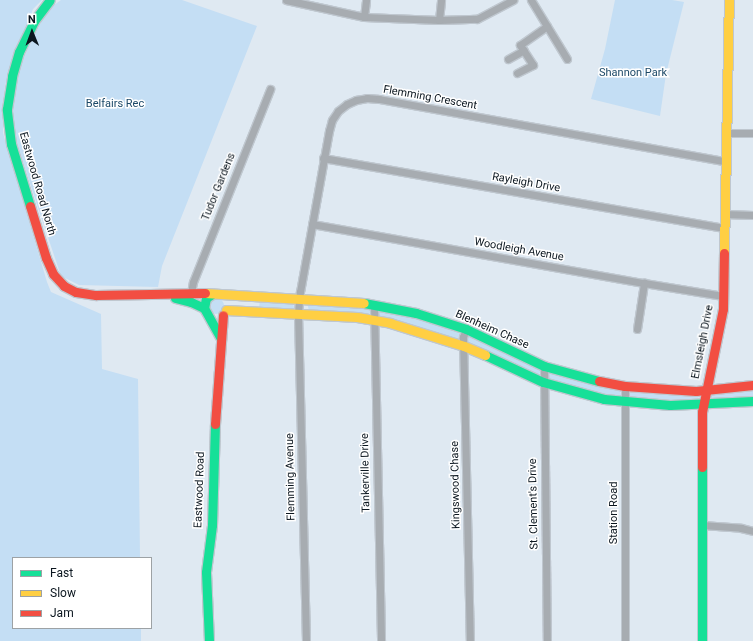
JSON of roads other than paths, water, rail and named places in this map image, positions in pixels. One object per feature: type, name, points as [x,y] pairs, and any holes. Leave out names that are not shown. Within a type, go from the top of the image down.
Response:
[{"type":"street","name":"Eastwood Road North","points":[[50,0],[34,21],[15,63],[8,92],[8,127],[11,144],[49,268],[64,286],[83,294],[120,296],[165,295]]},
{"type":"street","points":[[286,0],[364,17],[439,20],[477,19],[513,0]]},
{"type":"street","points":[[364,17],[366,0]]},
{"type":"street","points":[[439,20],[441,0]]},
{"type":"street","points":[[531,0],[567,59]]},
{"type":"street","name":"Elmsleigh Drive","points":[[702,641],[703,404],[723,309],[725,133],[729,0]]},
{"type":"street","points":[[517,73],[533,65],[520,45],[547,26]]},
{"type":"street","points":[[508,59],[524,50]]},
{"type":"street","name":"Tudor Gardens","points":[[191,293],[193,282],[270,89]]},
{"type":"street","name":"Flemming Crescent","points":[[298,313],[299,298],[323,158],[332,120],[338,111],[347,104],[367,98],[725,161]]},
{"type":"street","points":[[725,133],[753,132]]},
{"type":"street","name":"Rayleigh Drive","points":[[323,158],[724,228]]},
{"type":"street","points":[[724,214],[753,215]]},
{"type":"street","name":"Woodleigh Avenue","points":[[312,224],[644,284],[723,296]]},
{"type":"street","points":[[637,329],[644,284]]},
{"type":"street","points":[[165,295],[173,293],[216,294],[227,301],[225,312]]},
{"type":"street","points":[[204,308],[206,298],[216,294]]},
{"type":"street","name":"Blenheim Chase","points":[[216,294],[299,298],[374,304],[416,313],[466,329],[544,366],[586,378],[625,386],[659,389],[706,390],[753,385]]},
{"type":"street","points":[[165,295],[184,299],[204,308],[210,316],[215,317],[225,312],[298,313],[374,320],[426,333],[464,346],[543,382],[584,395],[626,402],[670,405],[753,401]]},
{"type":"street","name":"Tankerville Drive","points":[[374,304],[381,641]]},
{"type":"street","name":"Eastwood Road","points":[[209,641],[206,572],[212,525],[216,408],[221,339],[225,312]]},
{"type":"street","name":"Flemming Avenue","points":[[298,313],[306,641]]},
{"type":"street","name":"Eastwood Road","points":[[210,316],[221,339]]},
{"type":"street","name":"Kingswood Chase","points":[[466,329],[464,346],[470,641]]},
{"type":"street","name":"St. Clement's Drive","points":[[544,366],[547,641]]},
{"type":"street","name":"Station Road","points":[[625,386],[625,641]]},
{"type":"street","points":[[702,525],[742,528],[753,531]]},
{"type":"park label","name":"Shannon Park","points":[[633,73]]},
{"type":"park label","name":"Belfairs Rec","points":[[115,104]]}]
